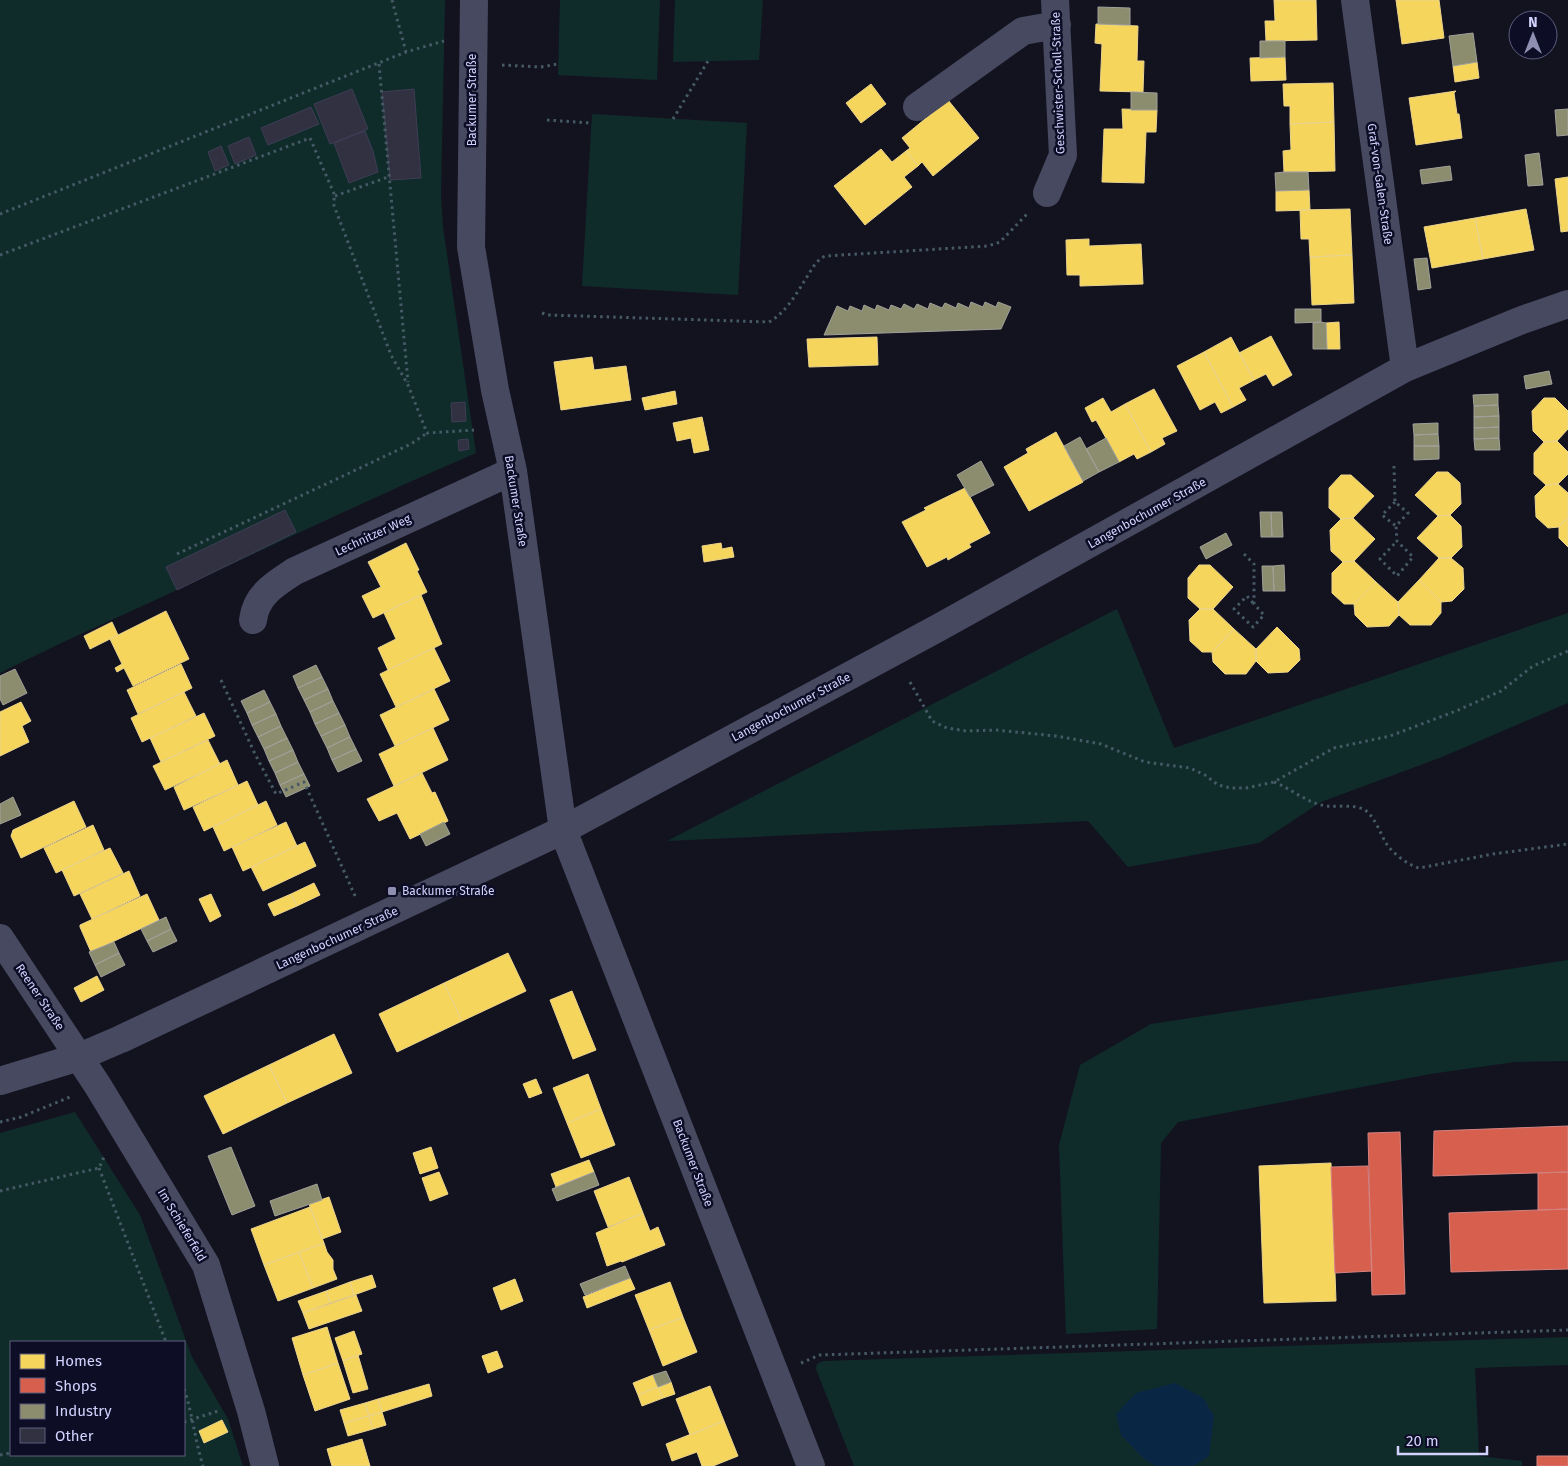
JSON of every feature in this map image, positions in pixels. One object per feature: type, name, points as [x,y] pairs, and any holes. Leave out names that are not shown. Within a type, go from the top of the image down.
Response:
[{"type":"street","name":"Backumer Straße","points":[[474,0],[471,247],[495,390],[513,471],[563,830],[811,1466]]},
{"type":"street","name":"Graf-von-Galen-Straße","points":[[1355,0],[1405,368]]},
{"type":"street","points":[[917,107],[1023,31],[1056,12]]},
{"type":"street","name":"Geschwister-Scholl-Straße","points":[[1047,193],[1063,155],[1056,12]]},
{"type":"street","name":"Langenbochumer Straße","points":[[0,1080],[79,1057],[563,830],[938,628],[1405,368],[1522,320],[1568,304]]},
{"type":"street","name":"Lechnitzer Weg","points":[[253,620],[255,610],[266,592],[274,584],[295,572],[513,471]]},
{"type":"street","name":"Reener Straße","points":[[0,938],[79,1057]]},
{"type":"street","name":"Im Schieferfeld","points":[[79,1057],[206,1265],[248,1401],[265,1466]]},
{"type":"path","points":[[392,0],[406,52]]},
{"type":"path","points":[[0,214],[406,52],[446,40]]},
{"type":"path","points":[[673,119],[708,61]]},
{"type":"path","points":[[473,63],[541,67],[558,64]]},
{"type":"path","points":[[379,64],[408,385]]},
{"type":"path","points":[[547,120],[591,123]]},
{"type":"path","points":[[0,255],[310,138],[335,196],[333,203],[388,346],[408,385],[427,433]]},
{"type":"path","points":[[335,196],[388,176]]},
{"type":"path","points":[[542,313],[548,315],[769,322],[776,318],[799,289],[818,260],[825,256],[988,246],[1000,242],[1047,193]]},
{"type":"path","points":[[177,554],[411,444],[427,433],[467,430]]},
{"type":"path","points":[[1394,466],[1395,502],[1382,515],[1396,526]]},
{"type":"path","points":[[1395,502],[1408,513],[1396,526],[1397,541],[1413,557],[1397,576],[1380,558],[1397,541]]},
{"type":"path","points":[[1244,554],[1254,564],[1254,604],[1264,615],[1253,627],[1234,609],[1247,596],[1254,604]]},
{"type":"path","points":[[910,682],[932,721],[947,728],[966,731],[996,730],[1056,736],[1101,744],[1144,762],[1190,768],[1218,784],[1230,788],[1246,788],[1274,782],[1334,748],[1390,736],[1501,691],[1533,666],[1568,651]]},
{"type":"path","points":[[222,680],[255,754],[276,794],[304,782],[368,923]]},
{"type":"path","points":[[1274,782],[1326,806],[1353,807],[1365,810],[1373,819],[1387,845],[1412,866],[1419,868],[1493,854],[1568,844]]},
{"type":"path","points":[[0,1122],[21,1117],[98,1086]]},
{"type":"path","points":[[120,1122],[99,1168],[166,1341]]},
{"type":"path","points":[[0,1191],[99,1168]]},
{"type":"path","points":[[774,1374],[820,1355],[1568,1330]]},
{"type":"path","points":[[185,1392],[203,1466]]},
{"type":"path","points":[[185,1422],[248,1401]]},
{"type":"green space","points":[[0,0],[445,0],[441,194],[443,227],[476,453],[327,520],[0,673]]},
{"type":"green space","points":[[560,0],[660,0],[657,80],[558,75]]},
{"type":"green space","points":[[675,0],[763,0],[759,60],[673,62]]},
{"type":"green space","points":[[592,114],[747,123],[738,295],[582,286]]},
{"type":"green space","points":[[1117,609],[1174,748],[1568,613],[1568,703],[1442,757],[1321,802],[1259,843],[1128,867],[1088,821],[667,841]]},
{"type":"green space","points":[[1568,960],[1568,1061],[1515,1062],[1430,1074],[1178,1122],[1161,1143],[1157,1329],[1066,1334],[1059,1145],[1080,1065],[1151,1024]]},
{"type":"green space","points":[[75,1112],[140,1215],[192,1357],[228,1419],[243,1466],[0,1466],[0,1133]]},
{"type":"green space","points":[[1568,1337],[1568,1365],[1475,1368],[1479,1456],[1522,1461],[1522,1466],[854,1466],[816,1369],[817,1364],[823,1361]]},
{"type":"water","points":[[1175,1383],[1203,1398],[1214,1416],[1209,1456],[1193,1466],[1156,1466],[1145,1460],[1121,1435],[1116,1414],[1136,1393]]},
{"type":"building: Homes","points":[[1274,0],[1316,0],[1317,40],[1266,41],[1265,21],[1275,21]]},
{"type":"building: Homes","points":[[1396,0],[1439,0],[1444,38],[1402,44]]},
{"type":"building: Homes","points":[[1096,24],[1138,26],[1137,61],[1144,61],[1143,92],[1100,91],[1102,44],[1095,43]]},
{"type":"building: Homes","points":[[1285,57],[1286,80],[1251,81],[1250,58]]},
{"type":"building: Homes","points":[[1477,62],[1479,78],[1455,82],[1453,66]]},
{"type":"building: Homes","points":[[1333,83],[1334,122],[1290,124],[1290,106],[1284,106],[1283,84]]},
{"type":"building: Homes","points":[[871,84],[886,104],[861,123],[846,103]]},
{"type":"building: Homes","points":[[1456,91],[1454,93],[1462,138],[1416,145],[1409,98]]},
{"type":"building: Homes","points":[[948,100],[979,138],[933,176],[922,162],[918,166],[906,151],[910,148],[902,138]]},
{"type":"building: Homes","points":[[1122,109],[1157,110],[1156,132],[1146,132],[1144,183],[1102,182],[1104,129],[1123,129]]},
{"type":"building: Homes","points":[[1334,122],[1335,171],[1284,172],[1283,151],[1291,150],[1290,124]]},
{"type":"building: Homes","points":[[881,149],[892,162],[906,151],[918,166],[904,177],[912,187],[865,225],[834,186]]},
{"type":"building: Homes","points":[[1568,177],[1568,231],[1561,232],[1555,179]]},
{"type":"building: Homes","points":[[1309,190],[1310,210],[1276,211],[1276,191]]},
{"type":"building: Homes","points":[[1350,209],[1352,255],[1310,257],[1309,239],[1301,239],[1300,210]]},
{"type":"building: Homes","points":[[1526,209],[1534,250],[1483,259],[1475,218]]},
{"type":"building: Homes","points":[[1475,218],[1483,259],[1432,268],[1424,227]]},
{"type":"building: Homes","points":[[1089,239],[1089,246],[1141,244],[1143,284],[1080,286],[1080,275],[1067,275],[1066,240]]},
{"type":"building: Homes","points":[[1352,255],[1354,303],[1312,305],[1310,257]]},
{"type":"building: Homes","points":[[1339,322],[1340,349],[1327,349],[1326,323]]},
{"type":"building: Homes","points":[[1271,336],[1292,375],[1273,386],[1266,374],[1254,380],[1239,353]]},
{"type":"building: Homes","points":[[877,337],[878,365],[809,367],[807,339]]},
{"type":"building: Homes","points":[[1231,337],[1254,380],[1239,388],[1246,400],[1233,407],[1204,352]]},
{"type":"building: Homes","points":[[1204,352],[1233,407],[1221,413],[1215,402],[1200,410],[1177,366]]},
{"type":"building: Homes","points":[[592,357],[594,370],[626,366],[631,400],[561,410],[554,362]]},
{"type":"building: Homes","points":[[1154,389],[1177,431],[1162,438],[1165,444],[1151,452],[1125,404]]},
{"type":"building: Homes","points":[[675,391],[677,404],[645,410],[642,398]]},
{"type":"building: Homes","points":[[1103,398],[1111,412],[1125,404],[1151,452],[1137,459],[1134,454],[1119,462],[1096,420],[1092,422],[1085,408]]},
{"type":"building: Homes","points":[[1544,398],[1555,398],[1568,411],[1568,429],[1557,441],[1544,442],[1533,431],[1532,411]]},
{"type":"building: Homes","points":[[702,417],[709,450],[694,453],[691,438],[677,441],[673,423]]},
{"type":"building: Homes","points":[[1056,432],[1083,482],[1029,511],[1004,467],[1028,453],[1026,449]]},
{"type":"building: Homes","points":[[1557,441],[1568,452],[1568,474],[1558,484],[1546,485],[1534,474],[1534,453],[1544,442]]},
{"type":"building: Homes","points":[[1437,472],[1448,472],[1460,483],[1461,504],[1450,515],[1438,516],[1415,495]]},
{"type":"building: Homes","points":[[1341,475],[1351,475],[1374,496],[1353,518],[1341,519],[1329,508],[1329,488]]},
{"type":"building: Homes","points":[[1558,484],[1568,493],[1568,517],[1559,527],[1548,528],[1536,517],[1535,496],[1546,485]]},
{"type":"building: Homes","points":[[965,488],[990,533],[969,544],[971,547],[948,560],[947,557],[927,567],[902,522],[926,510],[924,508]]},
{"type":"building: Homes","points":[[1450,515],[1461,526],[1462,547],[1451,558],[1439,558],[1417,538],[1438,516]]},
{"type":"building: Homes","points":[[1568,517],[1568,547],[1559,538],[1559,527]]},
{"type":"building: Homes","points":[[1353,518],[1375,539],[1354,561],[1343,562],[1331,551],[1330,530],[1341,519]]},
{"type":"building: Homes","points":[[406,543],[427,592],[373,618],[362,596],[381,587],[368,562]]},
{"type":"building: Homes","points":[[721,543],[722,549],[732,547],[734,557],[704,562],[702,546]]},
{"type":"building: Homes","points":[[1439,558],[1451,558],[1463,568],[1464,589],[1452,601],[1441,602],[1419,580]]},
{"type":"building: Homes","points":[[1354,561],[1376,582],[1354,604],[1344,604],[1332,593],[1332,573],[1343,562]]},
{"type":"building: Homes","points":[[1199,565],[1210,565],[1233,587],[1213,609],[1200,609],[1188,598],[1188,578]]},
{"type":"building: Homes","points":[[1419,580],[1441,602],[1441,613],[1431,625],[1410,625],[1399,615],[1398,602]]},
{"type":"building: Homes","points":[[1376,582],[1398,602],[1399,615],[1389,626],[1367,627],[1355,615],[1354,604]]},
{"type":"building: Homes","points":[[421,595],[442,644],[388,670],[378,648],[396,639],[384,613]]},
{"type":"building: Homes","points":[[1200,609],[1213,609],[1234,629],[1212,652],[1202,652],[1190,641],[1189,620]]},
{"type":"building: Homes","points":[[166,611],[189,659],[133,686],[124,668],[117,672],[115,668],[122,664],[110,639]]},
{"type":"building: Homes","points":[[112,622],[118,635],[90,649],[84,636]]},
{"type":"building: Homes","points":[[1277,627],[1299,649],[1300,660],[1288,672],[1268,673],[1256,661],[1256,649]]},
{"type":"building: Homes","points":[[1234,629],[1256,649],[1256,661],[1246,674],[1225,674],[1213,662],[1212,652]]},
{"type":"building: Homes","points":[[434,648],[450,681],[396,707],[380,674]]},
{"type":"building: Homes","points":[[181,664],[192,688],[138,714],[127,690]]},
{"type":"building: Homes","points":[[434,689],[449,720],[395,746],[380,715]]},
{"type":"building: Homes","points":[[184,692],[196,716],[142,742],[131,718]]},
{"type":"building: Homes","points":[[21,702],[31,721],[22,726],[29,742],[0,756],[0,712]]},
{"type":"building: Homes","points":[[204,713],[215,736],[161,762],[150,738]]},
{"type":"building: Homes","points":[[433,728],[448,760],[394,786],[379,754]]},
{"type":"building: Homes","points":[[208,740],[220,764],[165,790],[153,766]]},
{"type":"building: Homes","points":[[227,760],[238,785],[184,810],[174,787]]},
{"type":"building: Homes","points":[[422,773],[432,793],[435,792],[448,821],[410,839],[397,813],[379,821],[367,799]]},
{"type":"building: Homes","points":[[247,781],[258,805],[204,831],[193,807]]},
{"type":"building: Homes","points":[[74,801],[86,827],[21,858],[11,836],[13,830]]},
{"type":"building: Homes","points":[[266,801],[277,825],[224,851],[213,827]]},
{"type":"building: Homes","points":[[286,822],[297,846],[243,871],[232,847]]},
{"type":"building: Homes","points":[[93,825],[104,850],[56,873],[44,848]]},
{"type":"building: Homes","points":[[305,842],[316,866],[263,891],[251,867]]},
{"type":"building: Homes","points":[[110,848],[123,873],[74,896],[62,870]]},
{"type":"building: Homes","points":[[129,871],[140,896],[92,919],[80,894]]},
{"type":"building: Homes","points":[[314,883],[320,895],[297,906],[291,894]]},
{"type":"building: Homes","points":[[147,894],[159,920],[91,952],[80,925]]},
{"type":"building: Homes","points":[[211,894],[221,916],[210,922],[199,899]]},
{"type":"building: Homes","points":[[291,894],[297,906],[274,916],[268,904]]},
{"type":"building: Homes","points":[[508,953],[526,991],[462,1021],[444,983]]},
{"type":"building: Homes","points":[[97,976],[104,990],[81,1002],[74,988]]},
{"type":"building: Homes","points":[[444,983],[462,1021],[397,1052],[379,1014]]},
{"type":"building: Homes","points":[[572,991],[596,1050],[573,1059],[550,1000]]},
{"type":"building: Homes","points":[[334,1034],[352,1073],[287,1103],[269,1065]]},
{"type":"building: Homes","points":[[269,1065],[287,1103],[223,1134],[204,1096]]},
{"type":"building: Homes","points":[[588,1074],[601,1109],[567,1123],[553,1088]]},
{"type":"building: Homes","points":[[536,1079],[542,1093],[529,1098],[523,1084]]},
{"type":"building: Homes","points":[[601,1109],[615,1145],[581,1158],[567,1123]]},
{"type":"building: Homes","points":[[431,1147],[438,1168],[420,1174],[413,1153]]},
{"type":"building: Homes","points":[[589,1160],[594,1172],[556,1187],[551,1174]]},
{"type":"building: Homes","points":[[1331,1163],[1336,1301],[1264,1303],[1259,1166]]},
{"type":"building: Homes","points":[[439,1172],[448,1194],[430,1201],[422,1178]]},
{"type":"building: Homes","points":[[629,1177],[643,1213],[608,1227],[594,1191]]},
{"type":"building: Homes","points":[[329,1197],[341,1232],[322,1239],[309,1204]]},
{"type":"building: Homes","points":[[310,1207],[324,1243],[264,1265],[251,1229]]},
{"type":"building: Homes","points":[[643,1213],[650,1231],[658,1227],[665,1245],[607,1266],[596,1233]]},
{"type":"building: Homes","points":[[324,1243],[327,1252],[333,1260],[333,1269],[337,1279],[313,1288],[299,1252]]},
{"type":"building: Homes","points":[[299,1252],[313,1288],[278,1301],[264,1265]]},
{"type":"building: Homes","points":[[372,1275],[376,1287],[354,1295],[350,1282]]},
{"type":"building: Homes","points":[[630,1278],[635,1289],[587,1308],[583,1297]]},
{"type":"building: Homes","points":[[515,1279],[523,1301],[501,1310],[493,1288]]},
{"type":"building: Homes","points":[[350,1282],[354,1295],[330,1303],[326,1291]]},
{"type":"building: Homes","points":[[670,1282],[683,1317],[649,1330],[635,1295]]},
{"type":"building: Homes","points":[[326,1291],[330,1303],[303,1313],[298,1301]]},
{"type":"building: Homes","points":[[356,1295],[362,1311],[309,1329],[303,1313]]},
{"type":"building: Homes","points":[[683,1317],[697,1352],[663,1366],[649,1330]]},
{"type":"building: Homes","points":[[327,1327],[338,1363],[303,1375],[292,1338]]},
{"type":"building: Homes","points":[[354,1331],[362,1354],[343,1361],[335,1338]]},
{"type":"building: Homes","points":[[497,1351],[503,1367],[488,1373],[482,1356]]},
{"type":"building: Homes","points":[[358,1355],[368,1389],[353,1393],[343,1361]]},
{"type":"building: Homes","points":[[338,1363],[350,1399],[315,1411],[303,1375]]},
{"type":"building: Homes","points":[[653,1375],[658,1387],[638,1395],[633,1383]]},
{"type":"building: Homes","points":[[671,1382],[675,1394],[663,1398],[658,1387]]},
{"type":"building: Homes","points":[[429,1384],[432,1396],[382,1412],[378,1399]]},
{"type":"building: Homes","points":[[710,1386],[724,1421],[690,1435],[676,1399]]},
{"type":"building: Homes","points":[[658,1387],[663,1398],[642,1406],[638,1395]]},
{"type":"building: Homes","points":[[378,1399],[382,1412],[369,1416],[365,1403]]},
{"type":"building: Homes","points":[[365,1403],[369,1416],[344,1423],[340,1410]]},
{"type":"building: Homes","points":[[382,1412],[386,1425],[373,1429],[369,1416]]},
{"type":"building: Homes","points":[[369,1416],[373,1429],[348,1436],[344,1423]]},
{"type":"building: Homes","points":[[222,1420],[228,1432],[204,1443],[199,1431]]},
{"type":"building: Homes","points":[[724,1421],[738,1456],[713,1466],[702,1466],[697,1452],[672,1461],[666,1444]]},
{"type":"building: Homes","points":[[362,1439],[370,1466],[332,1466],[327,1449]]},
{"type":"building: Shops","points":[[1568,1126],[1568,1172],[1433,1176],[1434,1131]]},
{"type":"building: Shops","points":[[1400,1132],[1405,1294],[1372,1295],[1368,1133]]},
{"type":"building: Shops","points":[[1368,1166],[1372,1271],[1335,1273],[1331,1167]]},
{"type":"building: Shops","points":[[1568,1172],[1568,1209],[1538,1210],[1538,1173]]},
{"type":"building: Shops","points":[[1568,1209],[1568,1269],[1451,1272],[1449,1213]]},
{"type":"building: Shops","points":[[1537,1456],[1568,1456],[1568,1466],[1537,1466]]},
{"type":"building: Industry","points":[[1098,7],[1130,8],[1130,25],[1098,24]]},
{"type":"building: Industry","points":[[1473,33],[1477,62],[1453,66],[1449,36]]},
{"type":"building: Industry","points":[[1260,41],[1285,41],[1285,57],[1260,58]]},
{"type":"building: Industry","points":[[1131,92],[1157,93],[1157,110],[1131,110]]},
{"type":"building: Industry","points":[[1568,109],[1568,135],[1557,136],[1555,110]]},
{"type":"building: Industry","points":[[1539,153],[1543,185],[1528,186],[1525,155]]},
{"type":"building: Industry","points":[[1450,166],[1452,180],[1422,184],[1420,170]]},
{"type":"building: Industry","points":[[1308,172],[1309,190],[1276,191],[1275,173]]},
{"type":"building: Industry","points":[[1427,258],[1431,288],[1418,290],[1414,259]]},
{"type":"building: Industry","points":[[971,302],[983,307],[985,302],[996,307],[998,302],[1011,307],[1001,329],[824,335],[837,306],[848,311],[850,306],[862,311],[864,305],[875,310],[877,305],[889,310],[891,305],[901,309],[904,304],[914,309],[917,304],[928,309],[930,303],[942,308],[945,303],[956,308],[958,303],[969,308]]},
{"type":"building: Industry","points":[[1295,309],[1321,309],[1321,322],[1295,323]]},
{"type":"building: Industry","points":[[1313,323],[1326,323],[1327,349],[1313,349]]},
{"type":"building: Industry","points":[[1549,371],[1552,384],[1526,389],[1524,376]]},
{"type":"building: Industry","points":[[1498,394],[1498,405],[1474,406],[1473,395]]},
{"type":"building: Industry","points":[[1498,405],[1499,416],[1474,417],[1474,406]]},
{"type":"building: Industry","points":[[1499,416],[1499,427],[1474,428],[1474,417]]},
{"type":"building: Industry","points":[[1438,423],[1438,434],[1414,435],[1413,424]]},
{"type":"building: Industry","points":[[1499,427],[1499,438],[1474,439],[1474,428]]},
{"type":"building: Industry","points":[[1438,434],[1439,446],[1414,446],[1414,435]]},
{"type":"building: Industry","points":[[1080,437],[1099,472],[1083,481],[1064,446]]},
{"type":"building: Industry","points":[[1106,438],[1119,462],[1099,472],[1086,449]]},
{"type":"building: Industry","points":[[1499,438],[1500,450],[1475,450],[1474,439]]},
{"type":"building: Industry","points":[[1414,446],[1439,446],[1439,459],[1414,460]]},
{"type":"building: Industry","points":[[981,461],[994,485],[970,497],[957,475]]},
{"type":"building: Industry","points":[[1260,512],[1271,512],[1272,537],[1261,537]]},
{"type":"building: Industry","points":[[1271,512],[1282,512],[1283,537],[1272,537]]},
{"type":"building: Industry","points":[[1226,533],[1232,545],[1206,559],[1200,547]]},
{"type":"building: Industry","points":[[1284,565],[1285,591],[1274,591],[1273,566]]},
{"type":"building: Industry","points":[[1262,566],[1273,566],[1274,591],[1263,591]]},
{"type":"building: Industry","points":[[316,665],[322,677],[298,688],[293,676]]},
{"type":"building: Industry","points":[[15,669],[27,693],[3,705],[0,699],[0,676]]},
{"type":"building: Industry","points":[[322,677],[328,689],[304,700],[298,688]]},
{"type":"building: Industry","points":[[328,689],[333,701],[310,712],[304,700]]},
{"type":"building: Industry","points":[[264,690],[270,702],[247,713],[241,701]]},
{"type":"building: Industry","points":[[333,701],[339,713],[315,724],[310,712]]},
{"type":"building: Industry","points":[[270,702],[276,714],[252,725],[247,713]]},
{"type":"building: Industry","points":[[339,713],[345,725],[321,736],[315,724]]},
{"type":"building: Industry","points":[[276,714],[281,726],[258,737],[252,725]]},
{"type":"building: Industry","points":[[345,725],[350,737],[327,748],[321,736]]},
{"type":"building: Industry","points":[[281,726],[287,738],[264,749],[258,737]]},
{"type":"building: Industry","points":[[350,737],[356,749],[332,760],[327,748]]},
{"type":"building: Industry","points":[[287,738],[293,750],[269,761],[264,749]]},
{"type":"building: Industry","points":[[356,749],[362,761],[338,772],[332,760]]},
{"type":"building: Industry","points":[[293,750],[298,762],[275,773],[269,761]]},
{"type":"building: Industry","points":[[298,762],[304,774],[280,785],[275,773]]},
{"type":"building: Industry","points":[[304,774],[310,786],[286,797],[280,785]]},
{"type":"building: Industry","points":[[13,797],[21,815],[0,824],[0,804]]},
{"type":"building: Industry","points":[[444,822],[450,834],[426,846],[420,834]]},
{"type":"building: Industry","points":[[166,917],[171,929],[147,941],[141,929]]},
{"type":"building: Industry","points":[[171,929],[177,941],[153,952],[147,941]]},
{"type":"building: Industry","points":[[114,942],[119,953],[95,965],[89,952]]},
{"type":"building: Industry","points":[[119,953],[125,965],[101,977],[95,965]]},
{"type":"building: Industry","points":[[231,1147],[255,1206],[232,1215],[208,1156]]},
{"type":"building: Industry","points":[[594,1172],[599,1185],[557,1201],[552,1189]]},
{"type":"building: Industry","points":[[317,1184],[322,1200],[275,1216],[270,1201]]},
{"type":"building: Industry","points":[[625,1266],[630,1278],[585,1295],[580,1284]]},
{"type":"building: Industry","points":[[666,1371],[671,1382],[658,1387],[653,1375]]},
{"type":"building: Other","points":[[352,89],[368,129],[330,144],[314,104]]},
{"type":"building: Other","points":[[414,89],[421,178],[390,180],[382,92]]},
{"type":"building: Other","points":[[311,107],[319,124],[268,145],[261,128]]},
{"type":"building: Other","points":[[365,131],[373,151],[378,172],[349,183],[334,143]]},
{"type":"building: Other","points":[[249,137],[256,155],[235,164],[228,146]]},
{"type":"building: Other","points":[[221,146],[229,165],[215,171],[208,152]]},
{"type":"building: Other","points":[[465,402],[466,421],[452,422],[451,403]]},
{"type":"building: Other","points":[[468,439],[469,449],[459,451],[458,440]]},
{"type":"building: Other","points":[[285,510],[296,532],[177,590],[166,567]]},
{"type":"place","name":"Backumer Straße","points":[[392,891]]}]
